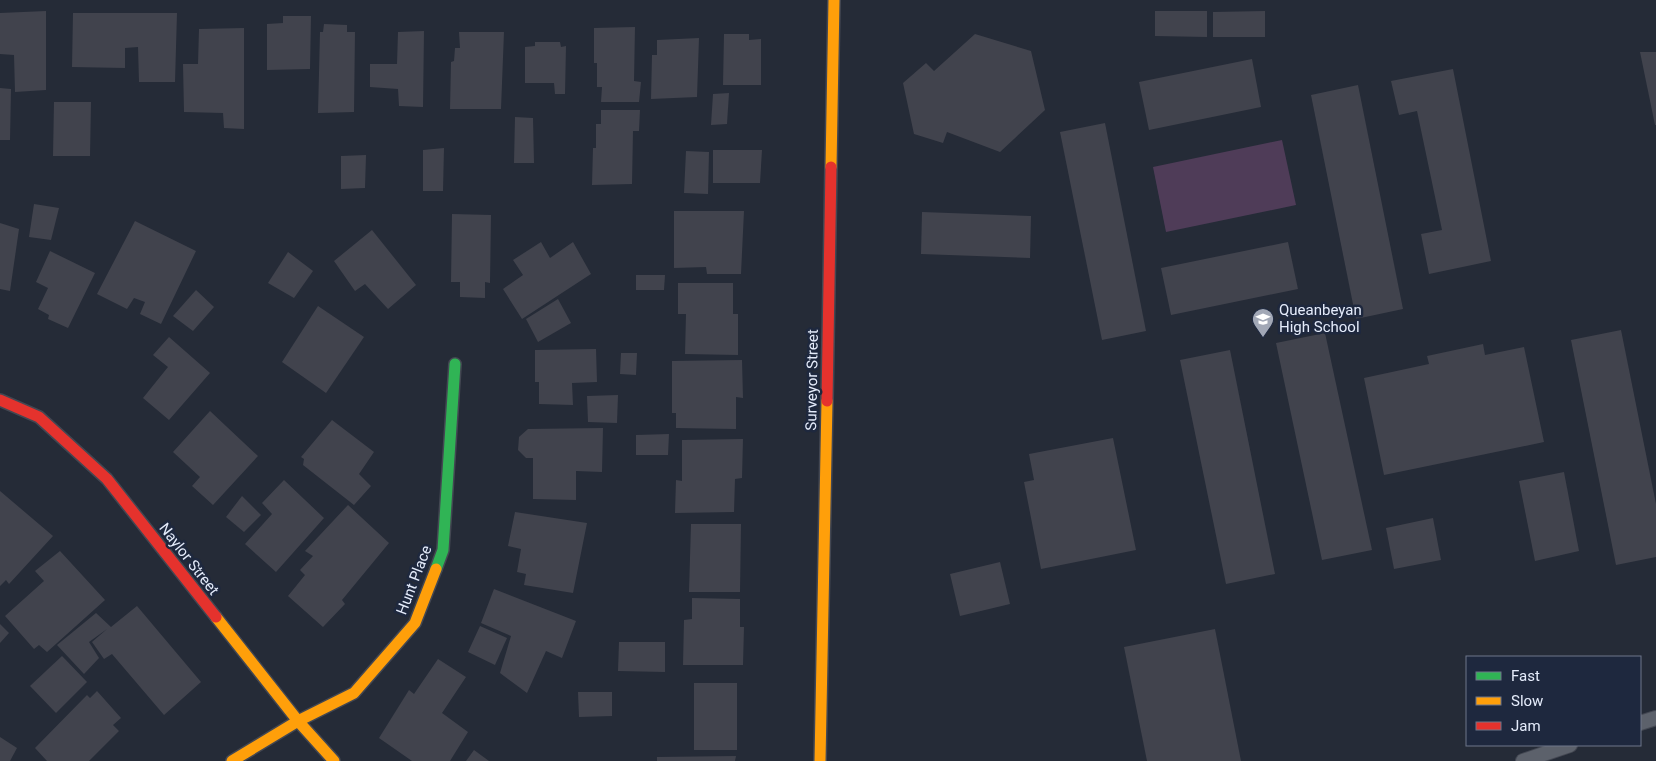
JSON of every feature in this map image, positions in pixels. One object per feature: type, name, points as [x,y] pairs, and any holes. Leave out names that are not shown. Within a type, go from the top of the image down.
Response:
[{"type":"street","name":"Surveyor Street","points":[[820,761],[834,0]]},
{"type":"street","name":"Hunt Place","points":[[232,761],[298,720],[354,693],[415,623],[443,550],[455,364]]},
{"type":"street","name":"Naylor Street","points":[[0,400],[39,417],[107,479],[298,720],[334,761]]},
{"type":"lane","points":[[1641,723],[1656,718]]},
{"type":"lane","points":[[1523,761],[1567,746]]},
{"type":"shaded area","points":[[1282,140],[1296,205],[1166,232],[1153,167]]},
{"type":"building","points":[[46,11],[46,90],[15,92],[14,55],[0,54],[0,13]]},
{"type":"building","points":[[1155,11],[1207,11],[1207,37],[1155,36]]},
{"type":"building","points":[[1265,11],[1265,37],[1213,37],[1213,12]]},
{"type":"building","points":[[73,13],[177,13],[175,82],[139,82],[138,47],[125,48],[125,68],[72,67]]},
{"type":"building","points":[[283,16],[311,16],[310,69],[267,70],[267,24],[283,23]]},
{"type":"building","points":[[324,24],[347,25],[347,32],[355,32],[354,112],[318,113],[320,32],[323,32]]},
{"type":"building","points":[[635,27],[634,81],[641,82],[639,102],[601,102],[602,87],[597,87],[597,63],[594,63],[594,28]]},
{"type":"building","points":[[244,28],[244,129],[224,128],[223,113],[184,112],[183,64],[198,64],[199,29]]},
{"type":"building","points":[[424,31],[423,107],[399,106],[398,89],[370,87],[370,64],[397,64],[398,32]]},
{"type":"building","points":[[459,32],[504,32],[501,109],[450,109],[451,62],[454,61],[455,48],[460,48]]},
{"type":"building","points":[[724,34],[749,34],[749,40],[761,39],[761,85],[723,85]]},
{"type":"building","points":[[975,34],[1031,51],[1045,110],[1000,152],[947,132],[943,143],[914,134],[903,83],[926,63],[934,71]]},
{"type":"building","points":[[699,38],[697,97],[651,99],[652,55],[657,55],[657,40]]},
{"type":"building","points":[[535,42],[560,42],[561,47],[566,46],[565,94],[555,94],[554,83],[525,83],[525,47],[535,46]]},
{"type":"building","points":[[1640,52],[1656,52],[1656,125],[1655,125]]},
{"type":"building","points":[[1252,59],[1261,107],[1149,130],[1139,82]]},
{"type":"building","points":[[1453,69],[1491,261],[1429,274],[1421,234],[1442,230],[1417,111],[1399,115],[1391,81]]},
{"type":"building","points":[[1358,85],[1403,309],[1356,319],[1311,95]]},
{"type":"building","points":[[0,88],[11,89],[10,140],[0,140]]},
{"type":"building","points":[[729,93],[727,124],[711,125],[713,94]]},
{"type":"building","points":[[54,102],[91,102],[90,156],[53,156]]},
{"type":"building","points":[[601,110],[640,110],[639,131],[633,131],[632,184],[592,185],[593,148],[596,148],[596,124],[601,124]]},
{"type":"building","points":[[515,117],[533,118],[534,163],[514,163]]},
{"type":"building","points":[[1105,123],[1146,331],[1102,340],[1060,132]]},
{"type":"building","points":[[444,148],[443,191],[423,191],[423,150]]},
{"type":"building","points":[[713,150],[762,150],[760,183],[713,183]]},
{"type":"building","points":[[686,151],[709,152],[708,194],[684,193]]},
{"type":"building","points":[[366,155],[365,188],[341,189],[341,156]]},
{"type":"building","points":[[34,204],[59,208],[51,240],[29,237]]},
{"type":"building","points":[[674,211],[744,211],[741,274],[707,274],[706,267],[674,268]]},
{"type":"building","points":[[922,212],[1031,216],[1030,258],[921,254]]},
{"type":"building","points":[[452,214],[491,215],[490,283],[485,282],[485,298],[460,297],[460,282],[451,282]]},
{"type":"building","points":[[135,221],[196,251],[161,324],[140,314],[145,302],[134,298],[127,309],[97,294]]},
{"type":"building","points":[[0,223],[19,229],[10,291],[0,289]]},
{"type":"building","points":[[372,230],[416,285],[388,309],[365,284],[355,291],[334,261]]},
{"type":"building","points":[[541,242],[550,258],[573,242],[591,274],[522,319],[503,289],[523,275],[513,260]]},
{"type":"building","points":[[1288,242],[1298,289],[1171,315],[1161,268]]},
{"type":"building","points":[[50,251],[95,273],[68,328],[48,319],[49,315],[38,309],[48,288],[36,282]]},
{"type":"building","points":[[288,252],[313,271],[294,298],[268,283]]},
{"type":"building","points":[[636,275],[665,275],[664,290],[636,290]]},
{"type":"building","points":[[678,283],[733,283],[733,314],[738,314],[738,355],[685,354],[686,314],[678,314]]},
{"type":"building","points":[[196,290],[214,307],[193,331],[173,316]]},
{"type":"building","points":[[558,299],[571,323],[538,342],[526,319]]},
{"type":"building","points":[[318,306],[364,337],[326,393],[282,362]]},
{"type":"building","points":[[1621,330],[1656,504],[1656,557],[1616,565],[1571,340]]},
{"type":"building","points":[[1325,333],[1372,550],[1322,560],[1276,343]]},
{"type":"building","points":[[169,337],[210,373],[169,420],[143,398],[168,367],[153,355]]},
{"type":"building","points":[[1483,344],[1485,355],[1524,347],[1544,442],[1384,475],[1364,378],[1429,364],[1427,356]]},
{"type":"building","points":[[596,349],[597,382],[572,383],[573,405],[539,404],[539,382],[535,382],[535,350]]},
{"type":"building","points":[[1230,350],[1275,574],[1226,584],[1180,360]]},
{"type":"building","points":[[621,353],[637,353],[636,375],[620,374]]},
{"type":"building","points":[[742,360],[743,398],[736,397],[736,429],[676,428],[676,413],[672,413],[672,361]]},
{"type":"building","points":[[618,395],[617,423],[588,422],[587,396]]},
{"type":"building","points":[[210,411],[258,456],[213,505],[192,486],[200,477],[173,452]]},
{"type":"building","points":[[332,420],[374,452],[359,474],[371,486],[354,505],[303,465],[304,459],[301,457]]},
{"type":"building","points":[[603,428],[602,472],[576,471],[576,500],[533,499],[533,458],[526,458],[518,450],[519,437],[528,429]]},
{"type":"building","points":[[669,434],[668,455],[636,455],[636,435]]},
{"type":"building","points":[[1113,438],[1136,550],[1041,569],[1024,482],[1034,480],[1029,454]]},
{"type":"building","points":[[743,439],[742,478],[735,479],[734,512],[675,513],[676,480],[682,481],[682,440]]},
{"type":"building","points":[[1564,472],[1579,551],[1535,561],[1519,481]]},
{"type":"building","points":[[284,480],[324,518],[276,572],[245,544],[272,514],[262,503]]},
{"type":"building","points":[[0,491],[53,536],[9,584],[6,580],[0,586]]},
{"type":"building","points":[[242,496],[261,515],[244,532],[226,517]]},
{"type":"building","points":[[348,505],[389,543],[342,600],[345,604],[323,627],[288,596],[305,575],[300,570],[313,556],[305,551]]},
{"type":"building","points":[[515,512],[587,523],[573,593],[524,585],[526,574],[517,572],[521,549],[508,546]]},
{"type":"building","points":[[1433,518],[1441,560],[1394,569],[1386,528]]},
{"type":"building","points":[[691,524],[741,524],[740,592],[689,592]]},
{"type":"building","points":[[60,551],[105,600],[47,652],[39,645],[34,649],[5,616],[44,581],[35,571]]},
{"type":"building","points":[[1000,562],[1010,604],[960,616],[950,574]]},
{"type":"building","points":[[494,589],[576,621],[562,658],[546,651],[527,693],[500,673],[511,636],[481,623]]},
{"type":"building","points":[[692,598],[740,599],[740,627],[744,627],[743,665],[683,665],[684,620],[692,619]]},
{"type":"building","points":[[137,606],[201,682],[164,715],[112,654],[104,659],[92,642],[107,629],[89,642],[99,658],[84,674],[57,645],[96,613],[111,627]]},
{"type":"building","points":[[0,624],[9,633],[0,643]]},
{"type":"building","points":[[480,626],[507,638],[495,665],[468,652]]},
{"type":"building","points":[[1215,629],[1241,761],[1147,761],[1124,647]]},
{"type":"building","points":[[619,642],[665,642],[665,672],[618,671]]},
{"type":"building","points":[[62,656],[87,682],[56,713],[30,686]]},
{"type":"building","points":[[438,659],[466,677],[442,713],[468,732],[450,761],[412,761],[379,738],[409,690],[414,694]]},
{"type":"building","points":[[694,683],[737,683],[737,750],[694,750]]},
{"type":"building","points":[[97,691],[121,718],[113,725],[119,731],[89,761],[47,761],[35,748],[87,695],[90,698]]},
{"type":"building","points":[[578,692],[612,692],[612,716],[579,717]]},
{"type":"building","points":[[0,737],[17,748],[10,761],[0,761]]},
{"type":"building","points":[[474,750],[489,761],[466,761]]},
{"type":"building","points":[[736,756],[735,761],[657,761],[657,757]]},
{"type":"traffic: fast","points":[[436,569],[443,550],[455,364]]},
{"type":"traffic: slow","points":[[831,167],[834,0]]},
{"type":"traffic: slow","points":[[820,761],[827,401]]},
{"type":"traffic: slow","points":[[232,761],[298,721],[354,693],[415,623],[436,569]]},
{"type":"traffic: slow","points":[[216,617],[298,721],[334,761]]},
{"type":"traffic: jam","points":[[827,401],[831,167]]},
{"type":"traffic: jam","points":[[0,400],[39,417],[107,479],[216,617]]},
{"type":"place","name":"Queanbeyan High School","points":[[1263,338]]}]
